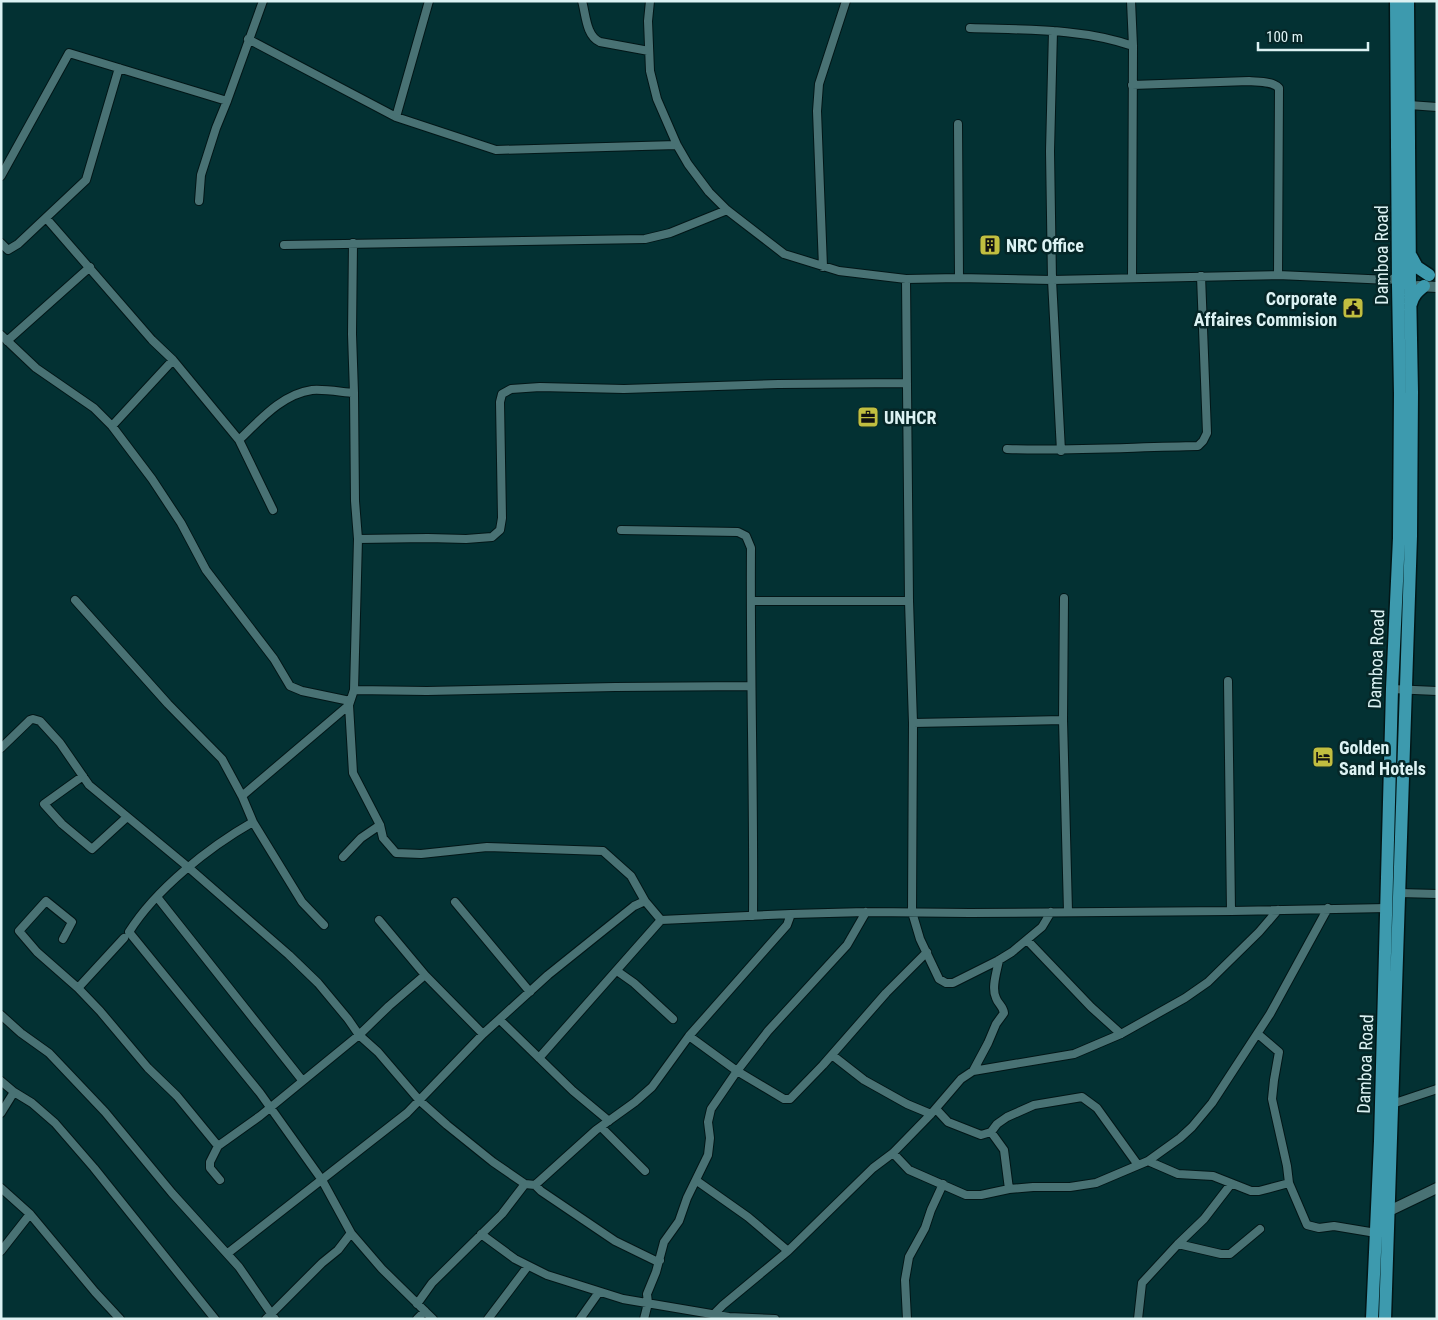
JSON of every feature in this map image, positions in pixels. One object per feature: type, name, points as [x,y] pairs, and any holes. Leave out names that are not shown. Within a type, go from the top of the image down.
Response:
[{"type":"main road","name":"Damboa Road","points":[[1372,1319],[1376,1232],[1383,1211],[1392,1104],[1399,893],[1401,280],[1396,1]]},
{"type":"main road","name":"Damboa Road","points":[[1385,1319],[1383,1211],[1387,908],[1399,689],[1411,536],[1412,392],[1410,311],[1401,280],[1410,252],[1408,1]]},
{"type":"main road","points":[[1410,252],[1417,267],[1432,281],[1412,298],[1410,311]]},
{"type":"street","points":[[198,201],[201,176],[216,128],[263,1]]},
{"type":"street","points":[[396,117],[429,1]]},
{"type":"street","points":[[582,1],[589,31],[593,39],[648,51]]},
{"type":"street","points":[[650,1],[648,51],[650,71],[657,99],[677,146],[704,185],[727,210],[784,254],[839,271],[906,279],[1052,280],[1278,275],[1432,281]]},
{"type":"street","points":[[823,267],[817,112],[818,84],[846,1]]},
{"type":"street","points":[[1131,1],[1133,46],[1132,278]]},
{"type":"street","points":[[970,28],[1052,31],[1114,39],[1133,46]]},
{"type":"street","points":[[1052,31],[1050,151],[1052,280],[1061,451]]},
{"type":"street","points":[[248,39],[396,117],[496,150],[677,146]]},
{"type":"street","points":[[1,176],[69,53],[227,101]]},
{"type":"street","points":[[1,243],[8,250],[18,244],[86,180],[119,68]]},
{"type":"street","points":[[1132,85],[1249,81],[1268,83],[1279,88],[1278,275]]},
{"type":"street","points":[[1409,106],[1437,107]]},
{"type":"street","points":[[958,124],[959,278]]},
{"type":"street","points":[[284,245],[646,239],[670,233],[727,210]]},
{"type":"street","points":[[46,218],[152,340],[173,360],[239,440],[273,510]]},
{"type":"street","points":[[353,243],[352,334],[355,501],[358,538],[354,690],[349,703],[353,773],[380,825],[383,838],[396,853],[420,854],[487,847],[602,851],[631,876],[645,901],[661,920]]},
{"type":"street","points":[[90,267],[4,338],[36,368],[94,408],[112,426],[152,479],[181,523],[206,570],[274,659],[290,686],[349,703]]},
{"type":"street","points":[[1007,449],[1061,451],[1091,448],[1198,446],[1207,433],[1201,276]]},
{"type":"street","points":[[906,279],[909,601],[913,723],[912,912],[920,939],[939,979],[946,983],[953,983],[999,960],[1042,927],[1051,912]]},
{"type":"street","points":[[112,426],[173,360]]},
{"type":"street","points":[[358,538],[466,539],[492,537],[500,530],[502,518],[500,402],[502,394],[511,389],[540,387],[624,389],[778,384],[907,383]]},
{"type":"street","points":[[239,440],[272,410],[293,396],[312,390],[354,393]]},
{"type":"street","points":[[621,530],[738,532],[746,536],[751,548],[754,916]]},
{"type":"street","points":[[1064,598],[1063,720],[1068,911]]},
{"type":"street","points":[[75,600],[168,704],[222,759],[242,796],[253,822],[302,902],[324,924]]},
{"type":"street","points":[[751,601],[909,601]]},
{"type":"street","points":[[1228,681],[1231,911]]},
{"type":"street","points":[[354,690],[427,691],[751,686]]},
{"type":"street","points":[[1399,689],[1437,691]]},
{"type":"street","points":[[242,796],[349,703]]},
{"type":"street","points":[[1,748],[30,720],[40,721],[60,743],[89,784],[290,955],[318,983],[359,1035],[378,1052],[420,1101],[493,1162],[525,1184],[535,1185],[615,1241],[656,1261],[660,1260]]},
{"type":"street","points":[[913,723],[1063,720]]},
{"type":"street","points":[[83,776],[44,804],[62,824],[92,848],[127,817]]},
{"type":"street","points":[[253,822],[188,867],[137,919],[129,932],[270,1107],[322,1180],[351,1233],[382,1269],[432,1319]]},
{"type":"street","points":[[344,857],[361,838],[380,825]]},
{"type":"street","points":[[1399,893],[1437,894]]},
{"type":"street","points":[[157,897],[302,1080]]},
{"type":"street","points":[[62,938],[72,922],[46,901],[19,932],[37,952],[78,988],[100,1011],[218,1146]]},
{"type":"street","points":[[228,1253],[407,1113],[484,1034],[548,975],[634,906],[645,901]]},
{"type":"street","points":[[454,902],[530,992]]},
{"type":"street","points":[[893,1153],[909,1170],[966,1195],[981,1195],[1033,1187],[1070,1187],[1096,1183],[1148,1161],[1180,1138],[1212,1103],[1270,1014],[1328,908]]},
{"type":"street","points":[[539,1058],[661,920],[866,912],[1231,911],[1387,908]]},
{"type":"street","points":[[973,1070],[1074,1054],[1121,1034],[1185,998],[1208,982],[1259,932],[1278,910]]},
{"type":"street","points":[[644,1319],[648,1303],[647,1294],[660,1260],[664,1242],[679,1221],[687,1198],[697,1181],[708,1154],[710,1138],[708,1122],[711,1109],[768,1031],[847,945],[866,912]]},
{"type":"street","points":[[535,1185],[601,1127],[652,1087],[689,1036],[778,937],[787,925],[791,914]]},
{"type":"street","points":[[379,920],[425,975],[484,1034]]},
{"type":"street","points":[[78,988],[124,938]]},
{"type":"street","points":[[1027,940],[1091,1007],[1121,1034]]},
{"type":"street","points":[[689,1036],[737,1071],[784,1099],[790,1099],[832,1055],[886,993],[927,952]]},
{"type":"street","points":[[717,1316],[723,1304],[788,1251],[873,1168],[893,1153],[934,1112],[947,1094],[973,1070],[996,1024],[1004,1013],[994,991],[999,960]]},
{"type":"street","points":[[617,971],[634,983],[673,1019]]},
{"type":"street","points":[[220,1180],[210,1168],[210,1162],[218,1146],[270,1107],[359,1035],[425,975]]},
{"type":"street","points":[[1,1016],[49,1053],[105,1112],[172,1193],[239,1266],[271,1317],[322,1263],[338,1250],[351,1233]]},
{"type":"street","points":[[500,1020],[572,1091],[609,1121]]},
{"type":"street","points":[[1258,1034],[1280,1052],[1272,1099],[1289,1183],[1307,1225],[1319,1228],[1334,1226],[1376,1232]]},
{"type":"street","points":[[832,1055],[864,1080],[907,1104],[934,1112],[948,1122],[980,1135],[991,1132],[997,1124],[1007,1117],[1034,1105],[1082,1097],[1097,1108],[1138,1165]]},
{"type":"street","points":[[1,1082],[32,1103],[55,1123],[94,1168],[215,1319]]},
{"type":"street","points":[[1392,1104],[1437,1089]]},
{"type":"street","points":[[1,1113],[14,1092]]},
{"type":"street","points":[[601,1127],[645,1171]]},
{"type":"street","points":[[991,1132],[1004,1150],[1009,1190]]},
{"type":"street","points":[[1148,1161],[1178,1174],[1213,1176],[1251,1190],[1259,1191],[1289,1183]]},
{"type":"street","points":[[697,1181],[748,1217],[788,1251]]},
{"type":"street","points":[[417,1304],[432,1283],[502,1214],[525,1184]]},
{"type":"street","points":[[907,1319],[905,1280],[909,1257],[925,1228],[943,1184]]},
{"type":"street","points":[[1138,1319],[1142,1283],[1204,1219],[1231,1184]]},
{"type":"street","points":[[1,1188],[30,1214],[120,1319]]},
{"type":"street","points":[[1383,1211],[1437,1188]]},
{"type":"street","points":[[1,1251],[30,1214]]},
{"type":"street","points":[[1178,1244],[1220,1254],[1230,1254],[1260,1229]]},
{"type":"street","points":[[481,1234],[515,1259],[547,1275],[623,1299],[717,1316],[774,1319]]},
{"type":"street","points":[[488,1319],[528,1266]]},
{"type":"street","points":[[580,1319],[600,1292]]},
{"type":"street","points":[[416,1319],[424,1311]]},
{"type":"place","name":"NRC Office","points":[[990,245]]},
{"type":"place","name":"Corporate Affaires Commision","points":[[1353,308]]},
{"type":"place","name":"UNHCR","points":[[868,417]]},
{"type":"place","name":"Golden Sand Hotels","points":[[1323,757]]}]
